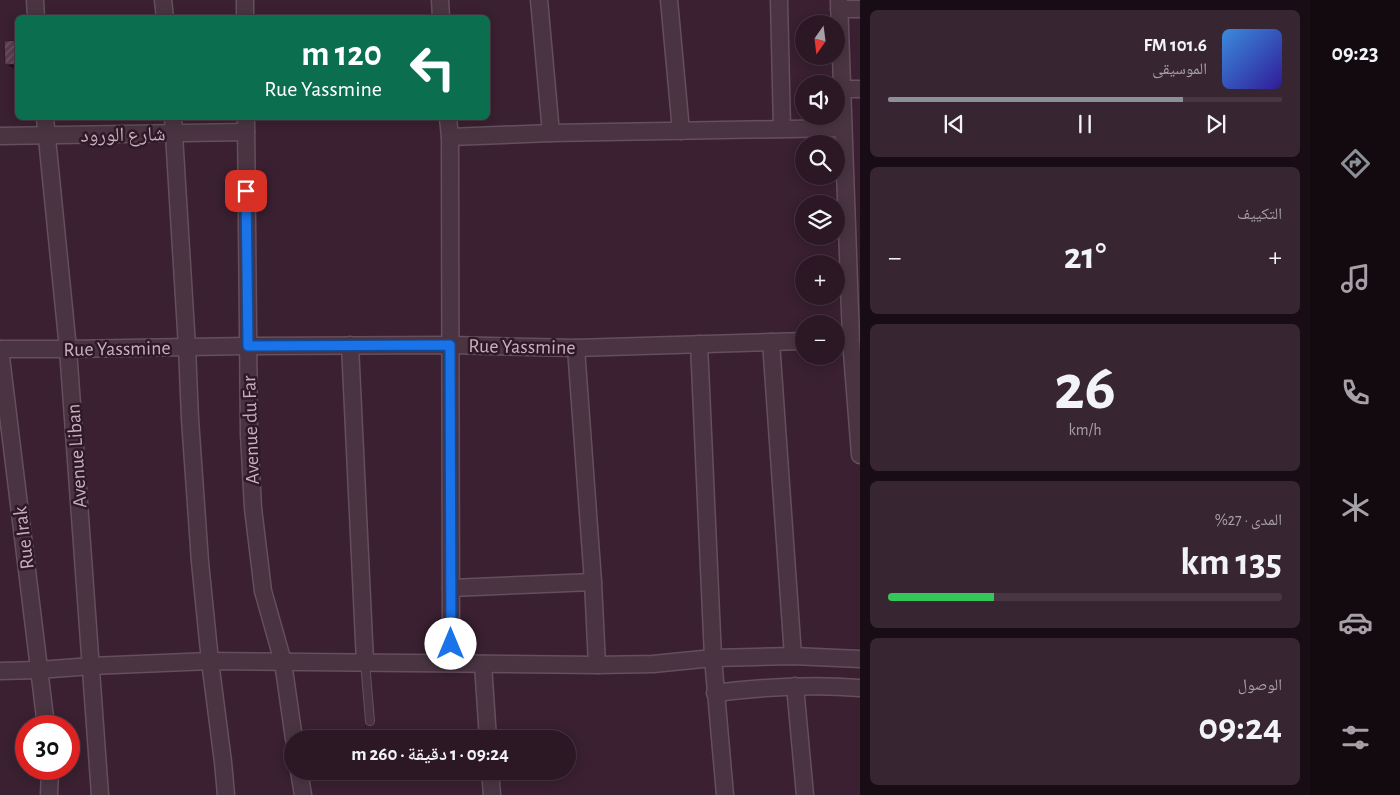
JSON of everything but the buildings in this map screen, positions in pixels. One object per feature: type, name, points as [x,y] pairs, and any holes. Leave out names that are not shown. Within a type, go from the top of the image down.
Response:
[{"type":"street","points":[[35,0],[36,15]]},
{"type":"street","points":[[163,0],[164,15]]},
{"type":"street","points":[[245,0],[245,15]]},
{"type":"street","points":[[440,0],[441,15]]},
{"type":"street","points":[[539,0],[551,133]]},
{"type":"street","points":[[670,0],[682,131]]},
{"type":"street","points":[[779,0],[782,129]]},
{"type":"street","points":[[842,75],[839,4],[860,9]]},
{"type":"street","points":[[845,89],[860,89]]},
{"type":"street","name":"Avenue Liban","points":[[45,120],[68,349],[100,795]]},
{"type":"street","points":[[448,120],[450,137],[451,663]]},
{"type":"street","name":"شارع الورود","points":[[0,136],[47,136],[173,126],[246,125]]},
{"type":"street","name":"Avenue du Far","points":[[246,125],[249,434],[253,508],[263,591],[283,662],[293,730]]},
{"type":"street","points":[[843,125],[853,183],[849,340],[860,455]]},
{"type":"street","points":[[173,126],[188,347],[190,418],[200,552],[210,661],[226,795]]},
{"type":"street","points":[[450,137],[551,133],[843,128]]},
{"type":"street","name":"Rue Yassmine","points":[[0,349],[350,345],[576,348],[795,341]]},
{"type":"street","points":[[770,342],[793,656]]},
{"type":"street","points":[[698,344],[715,693],[725,795]]},
{"type":"street","points":[[350,345],[365,662]]},
{"type":"street","points":[[576,348],[597,665]]},
{"type":"street","name":"Rue Irak","points":[[0,349],[45,715]]},
{"type":"street","points":[[451,588],[593,582]]},
{"type":"street","points":[[0,671],[210,661],[597,665],[653,664],[713,658],[793,656],[860,659]]},
{"type":"street","points":[[483,664],[487,730]]},
{"type":"street","points":[[715,693],[795,686],[860,688]]},
{"type":"street","points":[[795,686],[805,795]]},
{"type":"street","points":[[49,795],[50,780]]},
{"type":"street","points":[[301,780],[303,795]]},
{"type":"street","points":[[491,780],[492,795]]},
{"type":"lane","points":[[365,662],[370,721]]},
{"type":"route","points":[[246,191],[248,346],[450,345],[451,644]]}]
